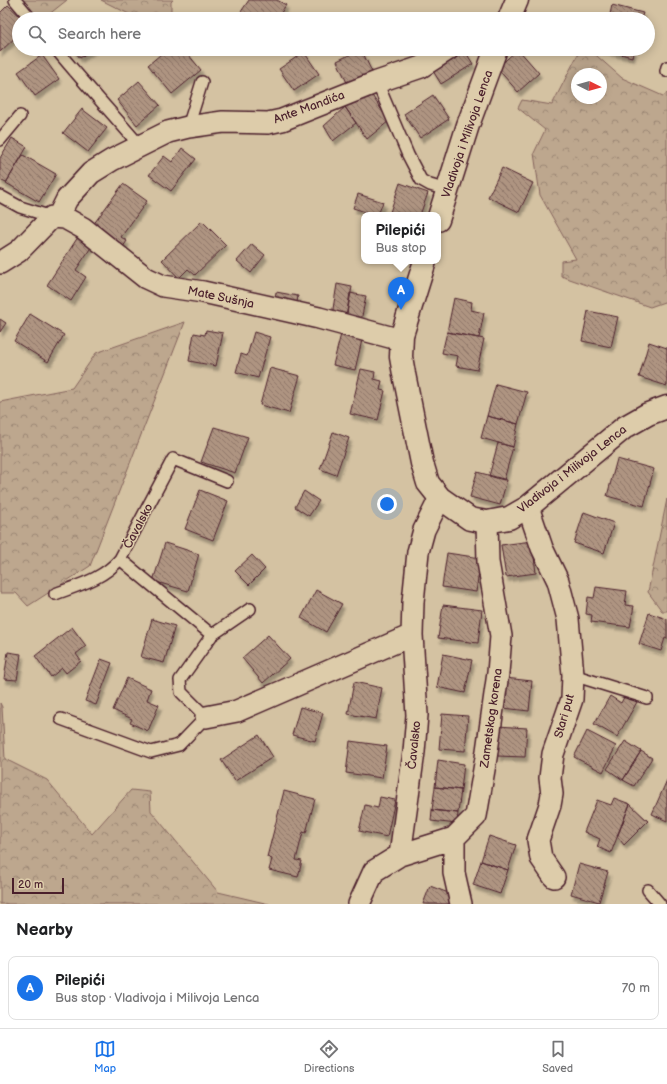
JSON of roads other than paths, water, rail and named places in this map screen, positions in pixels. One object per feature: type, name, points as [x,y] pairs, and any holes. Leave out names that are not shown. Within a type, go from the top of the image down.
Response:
[{"type":"street","points":[[512,12],[517,0]]},
{"type":"street","name":"Ante Mandića","points":[[0,263],[19,251],[55,217],[67,199],[91,173],[112,160],[168,132],[188,127],[224,122],[268,123],[282,120],[377,82],[421,67],[438,56]]},
{"type":"street","name":"Vladivoja i Milivoja Lenca","points":[[441,212],[468,125],[493,56]]},
{"type":"street","name":"Mate Sušnja","points":[[55,217],[65,218],[83,228],[146,278],[163,286],[203,292],[319,318],[401,340]]},
{"type":"street","name":"Vladivoja i Milivoja Lenca","points":[[424,264],[401,340],[401,357],[404,374],[422,463],[428,483],[440,498],[470,518],[487,522],[509,518],[528,507],[625,427],[648,414],[667,407]]},
{"type":"street","name":"Čavalsko","points":[[400,855],[414,752],[417,715],[412,635],[413,602],[418,552],[424,530],[440,498]]},
{"type":"street","name":"Stari put","points":[[528,507],[542,548],[558,581],[568,619],[573,675],[572,699],[553,754],[550,778],[552,794],[551,800],[538,840],[541,858],[554,877]]},
{"type":"street","name":"Zametskog korena","points":[[454,838],[476,816],[498,673],[501,636],[488,562],[487,522]]},
{"type":"street","points":[[206,717],[237,711],[412,635]]},
{"type":"street","points":[[359,904],[374,871],[400,855],[454,838],[454,873],[460,904]]},
{"type":"lane","points":[[16,0],[25,12]]},
{"type":"lane","points":[[62,56],[84,84],[122,124],[140,146]]},
{"type":"lane","points":[[188,127],[202,82]]},
{"type":"lane","points":[[377,82],[420,180],[430,185],[448,190]]},
{"type":"lane","points":[[0,140],[20,116]]},
{"type":"lane","name":"Mate Sušnja","points":[[0,196],[20,207],[55,217]]},
{"type":"lane","name":"Čavalsko","points":[[212,635],[120,560],[173,460],[227,480]]},
{"type":"lane","points":[[55,594],[93,580],[112,568],[120,560]]},
{"type":"lane","points":[[61,719],[150,752],[179,745],[206,717],[181,692],[180,680],[212,635],[250,609]]},
{"type":"lane","points":[[573,675],[647,698]]},
{"type":"lane","points":[[648,890],[660,904]]},
{"type":"place","name":"Pilepići","points":[[401,310]]}]
